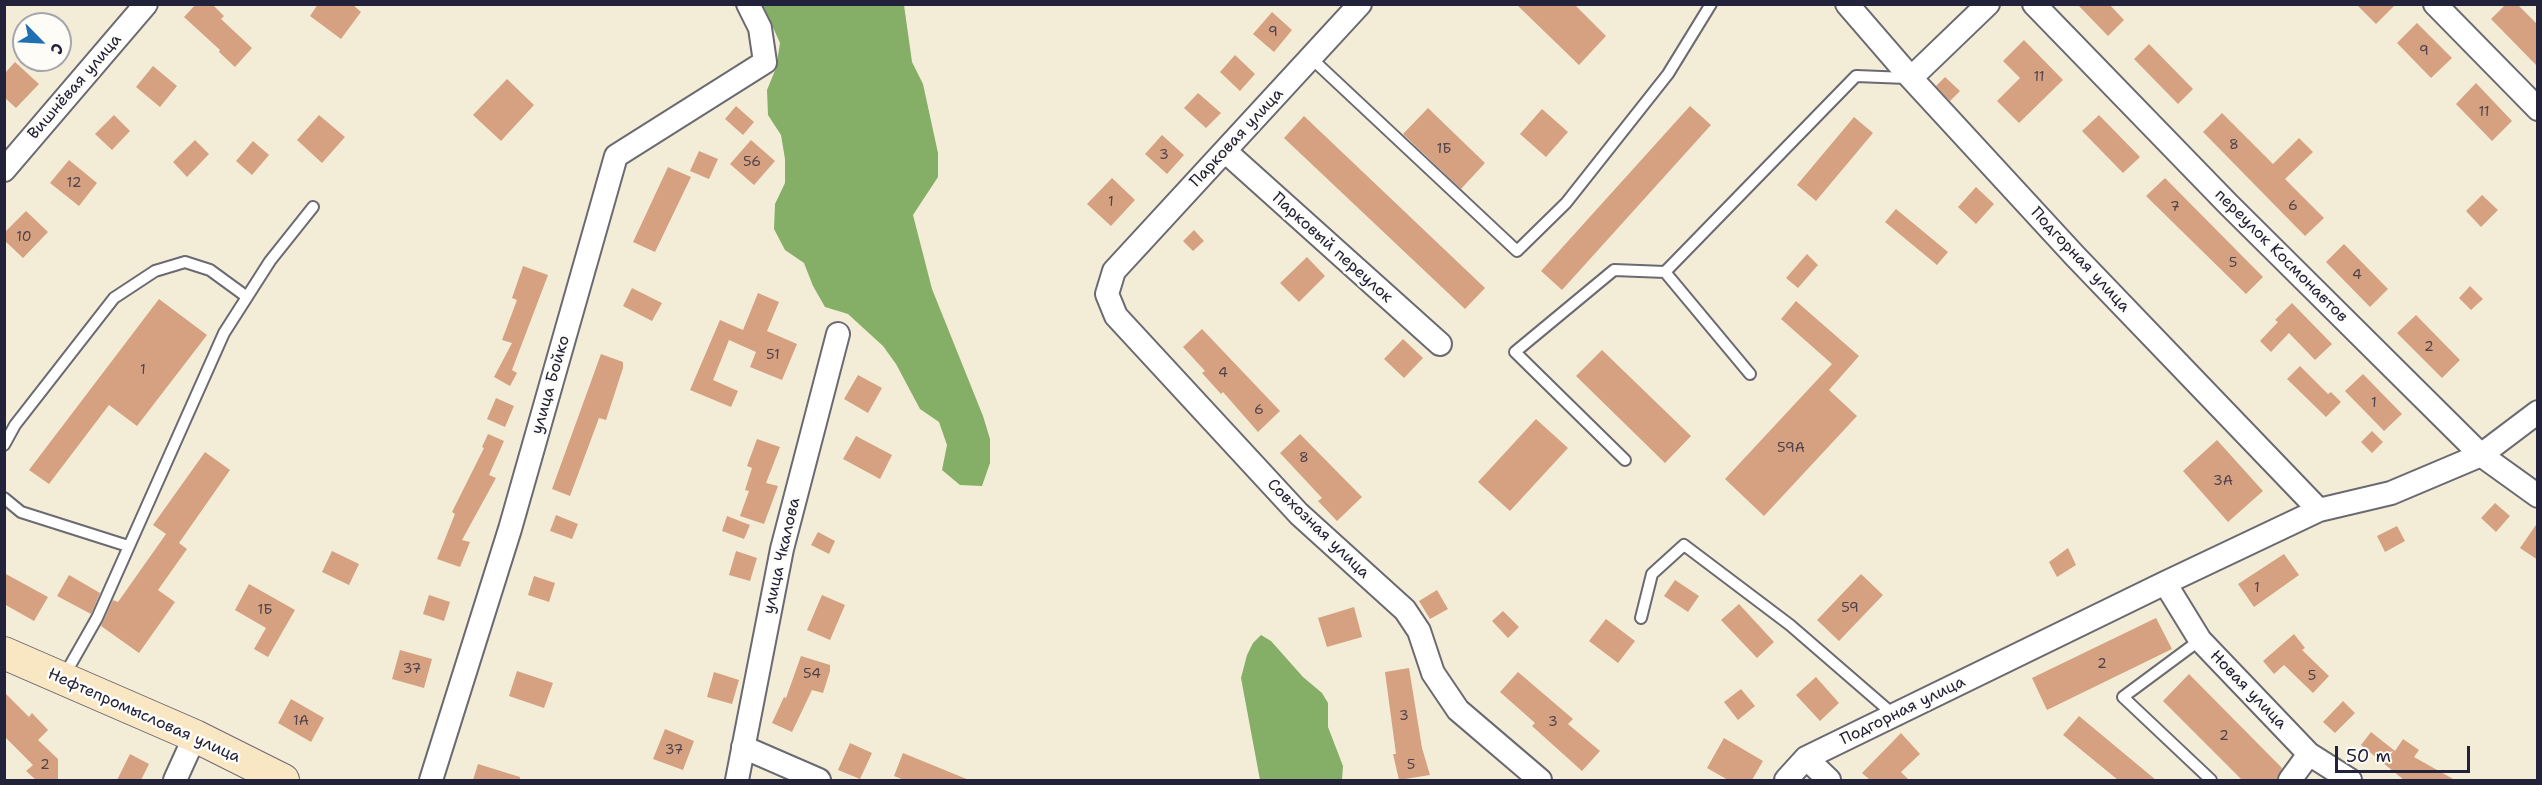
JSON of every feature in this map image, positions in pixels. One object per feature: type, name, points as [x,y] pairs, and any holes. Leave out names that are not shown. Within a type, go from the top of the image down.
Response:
[{"type":"main road","name":"Нефтепромысловая улица","points":[[4,653],[195,736],[283,780]]},
{"type":"street","name":"Вишнёвая улица","points":[[4,170],[146,4]]},
{"type":"street","name":"улица Бойко","points":[[431,780],[510,529],[616,156],[765,62],[760,28],[748,4]]},
{"type":"street","name":"Парковая улица","points":[[1114,271],[1360,4]]},
{"type":"street","name":"Подгорная улица","points":[[1847,4],[1911,78],[2075,256],[2319,510]]},
{"type":"street","points":[[1911,78],[1988,4]]},
{"type":"street","name":"переулок Космонавтов","points":[[2034,4],[2228,204],[2481,455],[2538,496]]},
{"type":"street","points":[[2435,4],[2538,110]]},
{"type":"street","name":"Парковый переулок","points":[[1225,151],[1440,344]]},
{"type":"street","name":"Совхозная улица","points":[[1114,271],[1107,294],[1116,316],[1299,514],[1405,610],[1419,631],[1433,673],[1458,710],[1540,780]]},
{"type":"street","name":"улица Чкалова","points":[[737,780],[782,549],[838,334]]},
{"type":"street","name":"Подгорная улица","points":[[1786,780],[1806,758],[2319,510],[2391,493],[2481,455],[2538,412]]},
{"type":"street","name":"Новая улица","points":[[2165,583],[2200,640],[2309,753],[2350,780]]},
{"type":"street","points":[[175,780],[195,736]]},
{"type":"street","points":[[743,747],[819,780]]},
{"type":"street","points":[[2290,780],[2309,753]]},
{"type":"street","points":[[1806,758],[1829,780]]},
{"type":"lane","points":[[1311,58],[1517,251],[1581,185],[1668,74],[1711,4]]},
{"type":"lane","points":[[1665,272],[1856,76],[1911,78]]},
{"type":"lane","points":[[63,678],[96,618],[224,333],[270,261],[313,207]]},
{"type":"lane","points":[[4,445],[15,425],[114,298],[155,271],[185,262],[210,270],[247,297]]},
{"type":"lane","points":[[1625,460],[1515,352],[1614,270],[1665,272],[1750,374]]},
{"type":"lane","points":[[4,498],[21,512],[128,546]]},
{"type":"lane","points":[[1641,618],[1652,574],[1684,545],[1790,625],[1894,716]]},
{"type":"lane","points":[[2200,640],[2123,697],[2211,780]]},
{"type":"green space","points":[[763,5],[904,5],[912,62],[923,84],[938,153],[938,177],[913,215],[932,289],[990,439],[990,463],[982,486],[960,485],[942,470],[947,445],[939,422],[920,409],[896,364],[883,346],[848,314],[825,307],[804,263],[785,250],[774,229],[775,204],[785,183],[785,159],[781,135],[768,115],[767,90],[776,68],[780,43]]},
{"type":"green space","points":[[1261,635],[1271,641],[1303,677],[1322,693],[1328,703],[1328,727],[1343,766],[1342,780],[1260,780],[1241,678],[1247,655],[1253,643]]},
{"type":"building","points":[[196,4],[212,4],[224,16],[221,19],[252,48],[235,67],[184,17]]},
{"type":"building","points":[[318,4],[352,4],[361,12],[341,39],[310,16]]},
{"type":"building","points":[[1516,4],[1574,4],[1606,36],[1579,65]]},
{"type":"building","points":[[2077,4],[2109,4],[2124,20],[2108,36]]},
{"type":"building","points":[[2356,4],[2396,4],[2376,24]]},
{"type":"building","points":[[2506,4],[2517,4],[2538,25],[2538,67],[2491,19]]},
{"type":"building","points":[[1272,12],[1292,30],[1274,52],[1253,34]]},
{"type":"building","points":[[2417,23],[2452,58],[2431,78],[2397,43]]},
{"type":"building","points":[[2024,40],[2063,80],[2019,123],[1997,101],[2020,78],[2003,61]]},
{"type":"building","points":[[2149,44],[2193,89],[2178,104],[2134,59]]},
{"type":"building","points":[[1235,55],[1255,74],[1240,91],[1220,72]]},
{"type":"building","points":[[12,65],[12,72],[26,72],[39,84],[16,108],[4,97],[4,74]]},
{"type":"building","points":[[153,66],[177,86],[160,107],[136,87]]},
{"type":"building","points":[[1945,77],[1960,91],[1950,101],[1936,86]]},
{"type":"building","points":[[507,79],[534,105],[501,141],[473,115]]},
{"type":"building","points":[[2476,83],[2512,121],[2492,141],[2456,104]]},
{"type":"building","points":[[1198,93],[1221,113],[1206,128],[1184,108]]},
{"type":"building","points":[[736,106],[754,122],[743,135],[725,119]]},
{"type":"building","points":[[1690,106],[1711,125],[1562,290],[1541,271]]},
{"type":"building","points":[[1428,108],[1485,163],[1461,189],[1403,134]]},
{"type":"building","points":[[1542,109],[1568,132],[1546,157],[1520,134]]},
{"type":"building","points":[[2222,113],[2273,164],[2299,138],[2313,152],[2285,179],[2324,218],[2305,236],[2203,132]]},
{"type":"building","points":[[114,115],[130,131],[112,150],[95,134]]},
{"type":"building","points":[[319,115],[345,137],[322,163],[297,140]]},
{"type":"building","points":[[2099,115],[2140,157],[2123,173],[2082,131]]},
{"type":"building","points":[[1304,116],[1485,288],[1465,309],[1284,138]]},
{"type":"building","points":[[1854,117],[1873,133],[1816,201],[1797,185]]},
{"type":"building","points":[[1162,135],[1184,155],[1167,174],[1145,154]]},
{"type":"building","points":[[195,140],[209,154],[187,177],[173,162]]},
{"type":"building","points":[[751,140],[775,161],[754,185],[730,164]]},
{"type":"building","points":[[253,141],[269,155],[252,175],[236,161]]},
{"type":"building","points":[[699,151],[718,159],[709,179],[690,171]]},
{"type":"building","points":[[69,160],[97,183],[79,206],[50,183]]},
{"type":"building","points":[[668,167],[691,177],[655,252],[633,242]]},
{"type":"building","points":[[1112,178],[1135,200],[1111,226],[1087,204]]},
{"type":"building","points":[[2165,178],[2263,277],[2246,294],[2146,196]]},
{"type":"building","points":[[1976,187],[1994,204],[1976,224],[1958,207]]},
{"type":"building","points":[[2482,195],[2498,210],[2481,227],[2466,211]]},
{"type":"building","points":[[1896,209],[1948,252],[1937,265],[1885,222]]},
{"type":"building","points":[[26,211],[48,232],[23,258],[4,240],[4,233]]},
{"type":"building","points":[[1194,230],[1204,241],[1193,251],[1183,241]]},
{"type":"building","points":[[2344,244],[2388,289],[2370,307],[2326,262]]},
{"type":"building","points":[[1807,254],[1818,265],[1798,288],[1786,278]]},
{"type":"building","points":[[1307,257],[1325,276],[1299,302],[1280,283]]},
{"type":"building","points":[[523,266],[548,275],[512,370],[517,373],[510,386],[494,377],[512,343],[502,340],[517,300],[512,298]]},
{"type":"building","points":[[2470,286],[2483,299],[2471,310],[2459,298]]},
{"type":"building","points":[[632,288],[662,303],[652,321],[623,306]]},
{"type":"building","points":[[758,293],[779,302],[767,331],[797,344],[782,380],[750,367],[756,352],[729,340],[713,380],[738,391],[731,407],[690,390],[720,320],[743,330]]},
{"type":"building","points":[[159,299],[207,335],[137,426],[109,405],[49,484],[29,470]]},
{"type":"building","points":[[1796,301],[1859,356],[1829,390],[1857,416],[1764,516],[1725,479],[1832,364],[1781,319]]},
{"type":"building","points":[[2292,303],[2332,344],[2315,360],[2289,333],[2271,352],[2260,341],[2278,322],[2275,320]]},
{"type":"building","points":[[2416,315],[2460,360],[2442,378],[2397,333]]},
{"type":"building","points":[[1202,329],[1280,411],[1258,432],[1223,392],[1221,394],[1202,373],[1205,371],[1183,347]]},
{"type":"building","points":[[1403,339],[1423,358],[1404,378],[1384,359]]},
{"type":"building","points":[[1602,350],[1691,436],[1665,463],[1576,376]]},
{"type":"building","points":[[601,354],[623,362],[623,368],[606,420],[599,418],[570,496],[552,489]]},
{"type":"building","points":[[2300,366],[2328,394],[2331,392],[2341,402],[2326,417],[2287,379]]},
{"type":"building","points":[[2363,374],[2402,414],[2384,431],[2345,391]]},
{"type":"building","points":[[858,375],[882,388],[868,413],[844,399]]},
{"type":"building","points":[[496,398],[514,406],[505,427],[487,419]]},
{"type":"building","points":[[1536,419],[1568,448],[1510,511],[1478,482]]},
{"type":"building","points":[[2372,431],[2383,442],[2372,453],[2361,442]]},
{"type":"building","points":[[488,434],[504,441],[489,475],[496,478],[462,540],[470,542],[460,567],[437,559],[455,514],[452,512],[484,448],[482,447]]},
{"type":"building","points":[[1300,434],[1362,497],[1337,521],[1318,501],[1322,498],[1280,453]]},
{"type":"building","points":[[856,436],[892,455],[880,479],[843,459]]},
{"type":"building","points":[[757,439],[780,447],[766,483],[778,486],[764,524],[740,516],[749,491],[745,490],[752,468],[747,466]]},
{"type":"building","points":[[2217,440],[2263,491],[2228,522],[2183,471]]},
{"type":"building","points":[[205,452],[230,470],[179,543],[187,549],[158,590],[175,602],[139,653],[101,626],[113,600],[118,602],[166,534],[153,525]]},
{"type":"building","points":[[2495,503],[2510,516],[2496,532],[2481,518]]},
{"type":"building","points":[[556,515],[578,524],[572,539],[550,531]]},
{"type":"building","points":[[727,516],[750,525],[744,539],[722,531]]},
{"type":"building","points":[[2538,522],[2538,560],[2520,548]]},
{"type":"building","points":[[2397,526],[2405,541],[2385,552],[2377,536]]},
{"type":"building","points":[[818,532],[835,541],[829,554],[811,545]]},
{"type":"building","points":[[2068,548],[2076,565],[2057,577],[2049,562]]},
{"type":"building","points":[[332,551],[359,564],[349,585],[322,572]]},
{"type":"building","points":[[736,551],[757,558],[750,581],[729,575]]},
{"type":"building","points":[[2284,554],[2299,575],[2254,607],[2238,584]]},
{"type":"building","points":[[4,573],[48,597],[34,621],[4,604]]},
{"type":"building","points":[[1861,574],[1883,595],[1839,641],[1817,620]]},
{"type":"building","points":[[69,575],[100,593],[91,614],[57,596]]},
{"type":"building","points":[[534,576],[555,583],[549,602],[528,595]]},
{"type":"building","points":[[1675,580],[1699,596],[1688,612],[1664,596]]},
{"type":"building","points":[[249,584],[295,610],[268,657],[254,649],[266,628],[235,610]]},
{"type":"building","points":[[1437,590],[1448,609],[1430,619],[1419,601]]},
{"type":"building","points":[[429,595],[450,602],[444,621],[423,614]]},
{"type":"building","points":[[822,595],[845,605],[830,640],[807,630]]},
{"type":"building","points":[[1739,604],[1774,642],[1757,658],[1721,620]]},
{"type":"building","points":[[1354,607],[1362,637],[1327,647],[1318,618]]},
{"type":"building","points":[[1503,611],[1519,627],[1508,638],[1492,621]]},
{"type":"building","points":[[2156,618],[2172,649],[2047,710],[2032,678]]},
{"type":"building","points":[[1606,619],[1635,641],[1618,663],[1589,641]]},
{"type":"building","points":[[2294,634],[2305,648],[2302,650],[2329,676],[2313,693],[2284,665],[2274,674],[2263,661]]},
{"type":"building","points":[[400,650],[432,659],[424,688],[392,679]]},
{"type":"building","points":[[801,656],[830,665],[830,671],[823,693],[812,690],[792,732],[772,723],[784,697],[786,698]]},
{"type":"building","points":[[1409,668],[1422,748],[1430,775],[1399,780],[1393,754],[1396,754],[1385,672]]},
{"type":"building","points":[[517,671],[553,683],[544,708],[509,696]]},
{"type":"building","points":[[714,672],[739,680],[732,704],[707,697]]},
{"type":"building","points":[[1518,672],[1573,719],[1568,724],[1600,751],[1582,771],[1532,726],[1535,723],[1500,692]]},
{"type":"building","points":[[2189,674],[2282,768],[2277,780],[2242,780],[2163,701]]},
{"type":"building","points":[[1816,677],[1839,703],[1820,721],[1796,695]]},
{"type":"building","points":[[1741,689],[1755,706],[1738,720],[1724,702]]},
{"type":"building","points":[[4,692],[29,717],[32,713],[48,730],[38,740],[58,759],[58,780],[36,780],[26,771],[33,765],[4,736]]},
{"type":"building","points":[[291,699],[324,718],[311,742],[278,723]]},
{"type":"building","points":[[2343,701],[2355,713],[2335,733],[2323,722]]},
{"type":"building","points":[[2079,716],[2156,780],[2118,780],[2063,735]]},
{"type":"building","points":[[665,729],[694,741],[683,770],[653,759]]},
{"type":"building","points":[[2371,732],[2395,751],[2403,739],[2419,750],[2414,757],[2455,780],[2404,780],[2361,745]]},
{"type":"building","points":[[1901,733],[1920,754],[1901,772],[1909,780],[1870,780],[1862,773]]},
{"type":"building","points":[[1724,738],[1763,761],[1752,780],[1728,780],[1707,768]]},
{"type":"building","points":[[850,743],[872,753],[860,779],[838,770]]},
{"type":"building","points":[[903,753],[969,780],[904,780],[894,776]]},
{"type":"building","points":[[130,754],[149,764],[141,780],[117,780]]},
{"type":"building","points":[[478,764],[520,777],[520,780],[473,780]]}]
